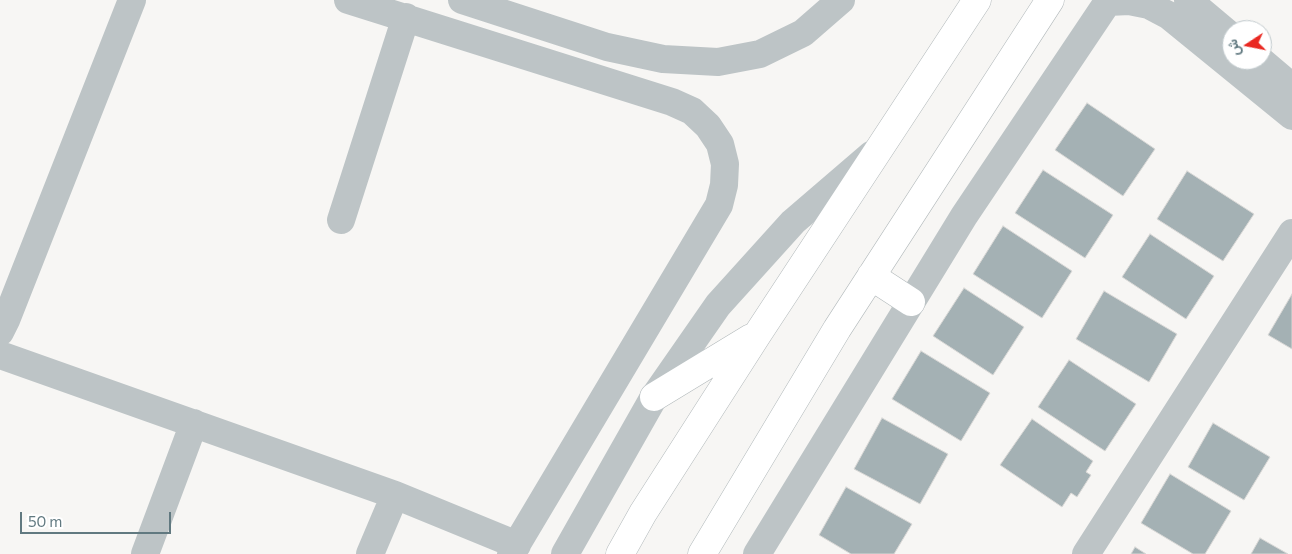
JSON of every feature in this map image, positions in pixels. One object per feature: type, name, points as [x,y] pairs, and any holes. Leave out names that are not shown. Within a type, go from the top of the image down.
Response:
[{"type":"main road","points":[[620,554],[757,335],[976,0]]},
{"type":"main road","points":[[702,554],[837,329],[1050,0]]},
{"type":"main road","points":[[871,276],[912,302]]},
{"type":"main road","points":[[654,397],[757,335]]},
{"type":"street","points":[[0,332],[132,0]]},
{"type":"street","points":[[0,355],[395,495],[514,550],[718,205],[724,185],[725,164],[720,144],[708,126],[692,111],[679,105],[348,0]]},
{"type":"street","points":[[462,0],[607,47],[663,59],[718,62],[760,54],[803,33],[841,0]]},
{"type":"street","points":[[1188,0],[1222,29]]},
{"type":"street","points":[[757,554],[964,216],[1108,1],[1129,1],[1149,5],[1168,15],[1292,116]]},
{"type":"street","points":[[341,220],[406,17]]},
{"type":"street","points":[[1272,70],[1292,87]]},
{"type":"street","points":[[565,554],[654,397],[718,304],[793,222],[878,149]]},
{"type":"street","points":[[1086,554],[1292,233]]},
{"type":"street","points":[[145,554],[194,423]]},
{"type":"street","points":[[370,554],[395,495]]},
{"type":"building","points":[[1087,103],[1155,149],[1123,196],[1055,150]]},
{"type":"building","points":[[1043,170],[1113,215],[1085,258],[1015,213]]},
{"type":"building","points":[[1187,171],[1254,214],[1223,261],[1157,219]]},
{"type":"building","points":[[1003,226],[1072,271],[1042,318],[973,274]]},
{"type":"building","points":[[1150,234],[1214,276],[1186,319],[1122,277]]},
{"type":"building","points":[[964,288],[1024,327],[993,375],[933,336]]},
{"type":"building","points":[[1104,291],[1177,334],[1149,382],[1076,339]]},
{"type":"building","points":[[1292,294],[1292,349],[1268,335]]},
{"type":"building","points":[[921,351],[990,393],[961,441],[892,399]]},
{"type":"building","points":[[1069,360],[1136,404],[1105,451],[1038,407]]},
{"type":"building","points":[[882,418],[948,454],[920,504],[854,469]]},
{"type":"building","points":[[1032,419],[1093,461],[1086,472],[1091,475],[1077,497],[1071,493],[1062,507],[1000,465]]},
{"type":"building","points":[[1213,423],[1270,457],[1244,500],[1188,467]]},
{"type":"building","points":[[1170,474],[1231,511],[1205,554],[1193,554],[1141,523]]},
{"type":"building","points":[[846,487],[912,524],[894,554],[851,554],[819,535]]},
{"type":"building","points":[[1260,538],[1288,554],[1251,554]]},
{"type":"building","points":[[1135,547],[1146,554],[1131,554]]}]
